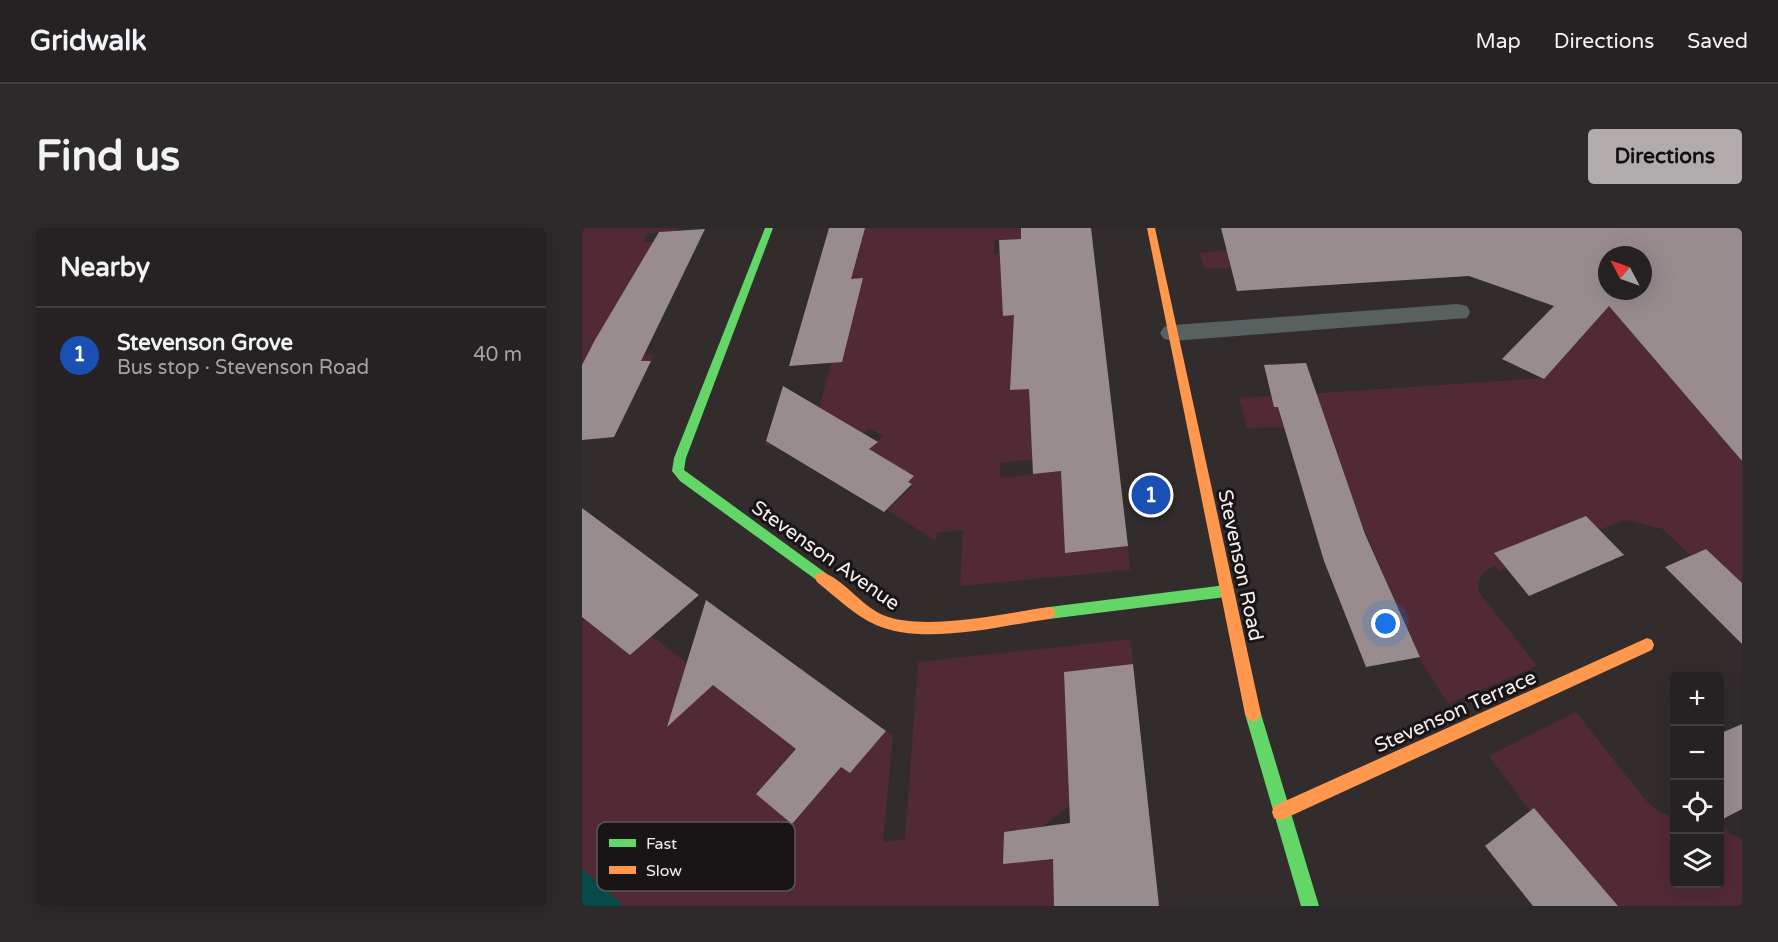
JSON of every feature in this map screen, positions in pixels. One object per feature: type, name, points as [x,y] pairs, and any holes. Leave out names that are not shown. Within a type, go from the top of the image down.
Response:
[{"type":"street","name":"Stevenson Avenue","points":[[769,228],[680,458],[678,471],[684,478],[879,620],[894,626],[913,629],[951,625],[1226,591]]},
{"type":"street","name":"Stevenson Road","points":[[1151,228],[1249,700],[1280,812],[1310,906]]},
{"type":"street","points":[[1173,333],[1458,312]]},
{"type":"street","name":"Stevenson Terrace","points":[[1280,812],[1647,645]]},
{"type":"shaded area","points":[[582,228],[677,228],[676,231],[648,233],[643,242],[664,242],[649,282],[681,279],[678,288],[645,290],[612,353],[646,351],[644,356],[653,355],[651,361],[615,363],[582,370]]},
{"type":"shaded area","points":[[864,228],[1021,228],[1049,237],[995,240],[994,254],[1032,253],[1003,316],[1034,313],[1010,390],[1035,388],[1029,398],[1030,415],[1056,457],[1000,463],[1000,478],[1061,471],[1065,552],[1128,546],[1130,570],[960,586],[963,530],[937,533],[936,541],[887,510],[913,486],[868,450],[883,436],[869,428],[863,433],[851,426],[834,439],[765,446],[771,425],[817,416],[831,363],[794,349],[796,340],[830,337],[849,290],[861,289],[863,279],[845,280],[816,274],[816,270],[848,269]]},
{"type":"shaded area","points":[[1448,228],[1591,284],[1598,292],[1598,300],[1605,300],[1742,462],[1742,583],[1706,549],[1690,555],[1663,529],[1626,520],[1599,530],[1585,516],[1494,553],[1506,568],[1499,571],[1495,566],[1487,570],[1480,579],[1479,592],[1537,666],[1448,704],[1418,657],[1420,657],[1361,522],[1328,426],[1247,428],[1239,398],[1271,396],[1274,407],[1294,406],[1292,395],[1543,378],[1583,335],[1544,278],[1310,263],[1204,269],[1200,253]]},
{"type":"shaded area","points":[[616,595],[652,636],[698,672],[722,676],[728,681],[767,645],[782,656],[741,707],[796,749],[756,793],[791,822],[597,822],[597,882],[582,869],[582,622]]},
{"type":"shaded area","points":[[1131,639],[1133,664],[1064,672],[1069,806],[1043,826],[1004,832],[1003,864],[1074,855],[1054,906],[624,906],[607,891],[795,891],[795,822],[793,822],[841,767],[850,773],[886,731],[893,735],[883,842],[905,839],[918,662]]},
{"type":"shaded area","points":[[1576,712],[1647,802],[1658,811],[1670,816],[1670,888],[1724,888],[1724,827],[1730,834],[1742,839],[1742,906],[1618,906],[1534,809],[1530,811],[1489,756]]},
{"type":"water","points":[[582,869],[597,882],[597,891],[607,891],[624,906],[582,906]]},
{"type":"building","points":[[829,228],[865,228],[851,279],[863,278],[842,362],[789,366]]},
{"type":"building","points":[[1021,228],[1091,228],[1128,546],[1065,553],[1061,471],[1033,474],[1029,389],[1010,390],[1014,315],[1003,316],[999,240],[1021,239]]},
{"type":"building","points":[[1221,228],[1742,228],[1742,461],[1609,306],[1544,379],[1502,359],[1554,306],[1469,276],[1237,291]]},
{"type":"building","points":[[705,229],[641,361],[651,361],[614,437],[582,440],[582,365],[595,340],[659,232]]},
{"type":"building","points":[[1306,363],[1365,534],[1420,657],[1366,667],[1324,561],[1278,407],[1274,407],[1264,365]]},
{"type":"building","points":[[783,386],[878,442],[869,449],[914,476],[908,482],[912,484],[884,512],[766,441]]},
{"type":"building","points":[[582,508],[699,595],[630,655],[582,617]]},
{"type":"building","points":[[1586,516],[1624,555],[1529,596],[1494,553]]},
{"type":"building","points":[[1706,549],[1742,583],[1742,644],[1665,567]]},
{"type":"building","points":[[706,600],[886,731],[850,773],[841,767],[794,822],[790,822],[756,794],[796,749],[713,685],[667,727]]},
{"type":"building","points":[[1133,664],[1159,906],[1054,906],[1053,859],[1003,864],[1004,832],[1070,823],[1064,672]]},
{"type":"building","points":[[1742,724],[1742,809],[1724,818],[1724,780],[1724,732]]},
{"type":"building","points":[[1534,808],[1618,906],[1533,906],[1485,846]]},
{"type":"traffic: fast","points":[[769,228],[680,458],[678,471],[684,478],[822,578]]},
{"type":"traffic: fast","points":[[1049,613],[1226,591]]},
{"type":"traffic: fast","points":[[1253,714],[1310,906]]},
{"type":"traffic: slow","points":[[1151,228],[1253,714]]},
{"type":"traffic: slow","points":[[822,578],[867,613],[882,621],[898,625],[940,627],[1049,613]]},
{"type":"traffic: slow","points":[[1280,812],[1647,645]]},
{"type":"place","name":"Stevenson Grove","points":[[1151,495]]}]
